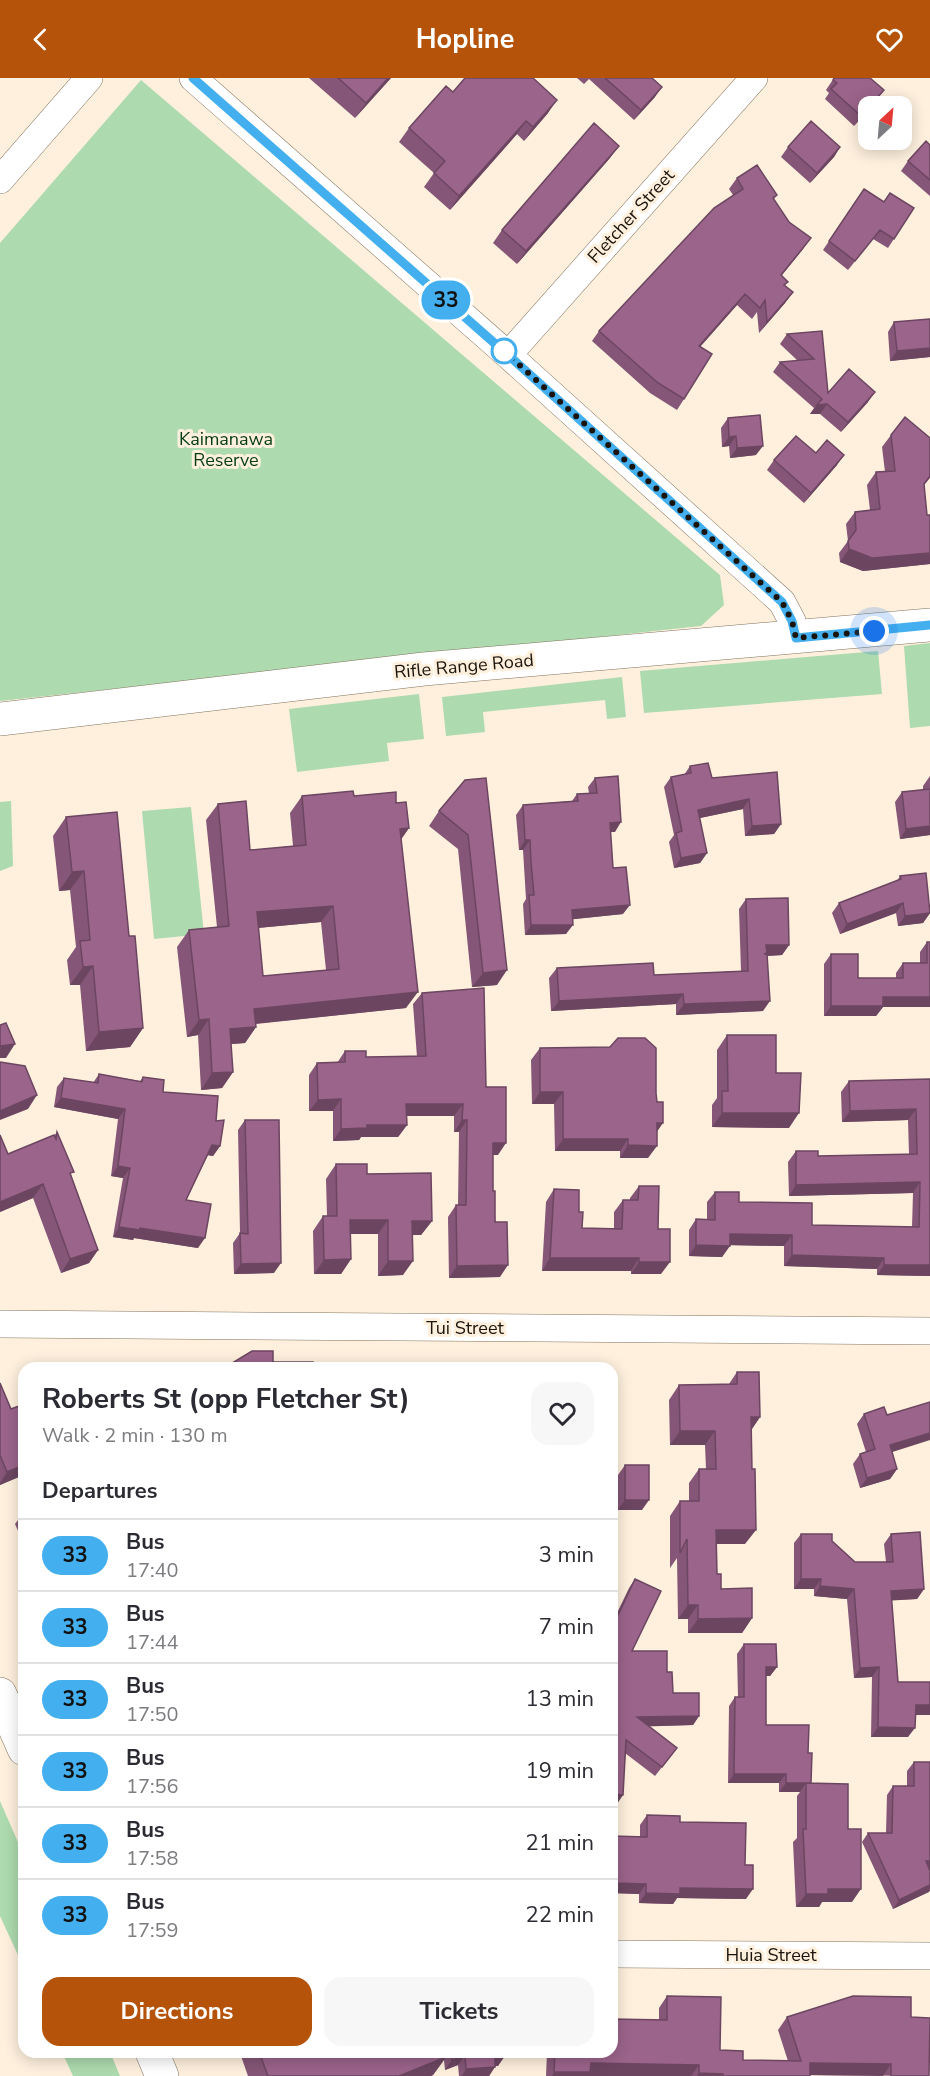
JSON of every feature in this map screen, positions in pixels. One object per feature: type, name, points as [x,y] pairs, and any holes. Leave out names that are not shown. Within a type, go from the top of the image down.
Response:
[{"type":"street","points":[[0,180],[89,78]]},
{"type":"street","points":[[193,78],[508,355],[782,602],[792,621],[796,638]]},
{"type":"street","name":"Fletcher Street","points":[[508,355],[754,78]]},
{"type":"street","name":"Rifle Range Road","points":[[0,719],[424,669],[930,625]]},
{"type":"street","name":"Tui Street","points":[[0,1324],[930,1331]]},
{"type":"street","points":[[0,1694],[18,1735]]},
{"type":"street","name":"Huia Street","points":[[618,1954],[930,1956]]},
{"type":"street","points":[[154,2058],[162,2076]]},
{"type":"green space","name":"Kaimanawa Reserve","points":[[141,80],[720,575],[724,605],[701,626],[0,701],[0,243]]},
{"type":"green space","points":[[930,643],[930,726],[910,728],[904,646]]},
{"type":"green space","points":[[878,651],[882,694],[644,713],[640,671]]},
{"type":"green space","points":[[622,677],[626,717],[607,719],[605,700],[483,712],[485,732],[446,736],[442,697]]},
{"type":"green space","points":[[419,694],[424,739],[387,743],[389,761],[297,772],[289,709]]},
{"type":"green space","points":[[11,801],[13,866],[0,871],[0,802]]},
{"type":"green space","points":[[191,807],[204,934],[154,939],[142,811]]},
{"type":"green space","points":[[0,1801],[18,1842],[18,1955],[0,1916]]},
{"type":"green space","points":[[65,2058],[112,2058],[120,2076],[73,2076]]},
{"type":"building","points":[[338,78],[388,78],[366,103]]},
{"type":"building","points":[[465,78],[533,78],[557,100],[533,127],[526,121],[459,196],[434,173],[445,161],[409,128],[446,86],[453,92]]},
{"type":"building","points":[[605,78],[652,78],[662,87],[641,110]]},
{"type":"building","points":[[834,78],[870,78],[884,90],[879,96],[858,96],[858,113],[831,89],[837,83],[833,80]]},
{"type":"building","points":[[811,121],[840,147],[817,173],[788,147]]},
{"type":"building","points":[[594,123],[619,146],[526,251],[502,230]]},
{"type":"building","points":[[926,141],[930,145],[930,180],[908,161]]},
{"type":"building","points":[[757,165],[777,195],[773,198],[789,222],[811,238],[781,275],[788,282],[784,285],[793,292],[767,322],[765,300],[760,308],[745,294],[699,346],[712,354],[684,399],[658,383],[599,331],[714,208],[743,189],[737,178]]},
{"type":"building","points":[[864,189],[884,202],[890,193],[914,208],[894,239],[880,230],[855,261],[829,241]]},
{"type":"building","points":[[930,319],[930,348],[897,351],[894,322]]},
{"type":"building","points":[[822,331],[828,393],[849,369],[875,392],[848,422],[827,404],[817,405],[822,399],[780,362],[814,359],[787,334]]},
{"type":"building","points":[[760,415],[763,446],[737,448],[736,436],[729,437],[728,418]]},
{"type":"building","points":[[905,417],[930,438],[930,476],[924,484],[927,515],[930,515],[930,553],[872,558],[849,549],[848,541],[856,530],[855,512],[880,509],[876,472],[895,471],[891,435]]},
{"type":"building","points":[[796,436],[816,453],[827,440],[844,455],[811,493],[774,460]]},
{"type":"building","points":[[708,763],[712,778],[777,772],[781,824],[752,826],[749,799],[698,810],[707,853],[681,858],[676,833],[682,831],[671,777],[691,773],[690,766]]},
{"type":"building","points":[[618,776],[621,822],[610,823],[613,868],[626,867],[630,905],[572,910],[573,925],[531,925],[529,895],[534,895],[530,840],[525,840],[523,805],[578,801],[577,794],[597,793],[595,778]]},
{"type":"building","points":[[486,778],[507,970],[483,973],[468,835],[439,811],[465,780]]},
{"type":"building","points":[[930,789],[930,826],[906,829],[902,792]]},
{"type":"building","points":[[353,791],[354,796],[396,792],[396,803],[406,802],[409,828],[400,829],[418,992],[254,1009],[256,1027],[230,1029],[233,1072],[212,1073],[209,1019],[199,1020],[189,930],[229,926],[218,804],[246,801],[250,850],[306,845],[302,796]],"holes":[[[333,906],[339,969],[263,976],[257,912]]]},
{"type":"building","points":[[117,812],[129,936],[135,936],[143,1028],[99,1032],[93,966],[83,967],[80,941],[90,940],[84,871],[72,872],[66,817]]},
{"type":"building","points":[[926,873],[930,913],[905,916],[903,903],[847,924],[839,903],[901,879],[900,876]]},
{"type":"building","points":[[788,898],[789,945],[766,945],[767,953],[764,954],[767,954],[770,1001],[684,1004],[683,994],[559,1001],[557,968],[653,963],[654,975],[748,971],[746,899]]},
{"type":"building","points":[[927,942],[930,942],[930,997],[883,997],[883,1006],[831,1006],[831,954],[858,954],[858,978],[903,978],[903,963],[927,963]]},
{"type":"building","points":[[484,988],[486,1087],[506,1087],[506,1143],[493,1143],[493,1191],[495,1191],[495,1222],[507,1222],[508,1265],[457,1266],[456,1205],[466,1205],[467,1120],[462,1120],[463,1104],[406,1104],[407,1125],[367,1125],[367,1128],[341,1129],[341,1099],[318,1100],[317,1063],[345,1062],[345,1051],[366,1051],[366,1057],[426,1056],[422,993]]},
{"type":"building","points":[[6,1023],[15,1044],[0,1046],[0,1025]]},
{"type":"building","points":[[727,1035],[776,1035],[776,1073],[801,1073],[799,1113],[722,1113],[722,1091],[728,1091]]},
{"type":"building","points":[[618,1038],[645,1038],[656,1048],[657,1102],[663,1102],[663,1123],[657,1123],[657,1146],[628,1145],[628,1139],[563,1139],[563,1092],[540,1092],[540,1048],[610,1047]]},
{"type":"building","points":[[0,1062],[25,1066],[37,1095],[0,1111]]},
{"type":"building","points":[[99,1074],[142,1082],[143,1077],[164,1080],[163,1092],[218,1096],[216,1121],[224,1120],[220,1146],[212,1145],[186,1200],[211,1204],[205,1238],[119,1227],[130,1168],[118,1166],[125,1109],[61,1098],[64,1078],[98,1083]]},
{"type":"building","points":[[930,1079],[930,1265],[884,1265],[884,1258],[792,1255],[792,1235],[730,1234],[730,1246],[696,1245],[696,1219],[715,1220],[715,1192],[739,1192],[739,1202],[812,1203],[812,1225],[919,1227],[920,1182],[796,1185],[796,1151],[818,1151],[818,1156],[917,1154],[916,1109],[850,1111],[849,1081]]},
{"type":"building","points":[[245,1120],[279,1120],[281,1263],[241,1264],[240,1233],[248,1234]]},
{"type":"building","points":[[57,1132],[74,1172],[70,1173],[98,1250],[70,1259],[43,1184],[0,1202],[0,1135],[8,1154],[54,1135],[56,1139]]},
{"type":"building","points":[[336,1164],[367,1164],[367,1174],[431,1173],[432,1221],[412,1221],[413,1261],[388,1261],[388,1220],[350,1220],[351,1259],[324,1260],[323,1216],[337,1216]]},
{"type":"building","points":[[639,1186],[659,1186],[658,1229],[670,1229],[670,1262],[639,1262],[639,1258],[550,1258],[554,1189],[579,1190],[579,1212],[583,1212],[582,1228],[622,1229],[623,1200],[638,1200]]},
{"type":"building","points":[[252,1351],[273,1351],[273,1362],[234,1362]]},
{"type":"building","points":[[737,1372],[759,1372],[760,1417],[751,1417],[756,1530],[716,1530],[717,1574],[721,1574],[721,1589],[752,1588],[752,1618],[698,1619],[698,1605],[688,1605],[687,1539],[680,1553],[680,1501],[699,1501],[699,1469],[716,1469],[715,1431],[680,1431],[679,1385],[737,1384]]},
{"type":"building","points":[[0,1383],[11,1409],[18,1406],[18,1467],[7,1472],[0,1455]]},
{"type":"building","points":[[930,1402],[930,1433],[890,1445],[897,1469],[867,1478],[860,1454],[875,1449],[864,1414],[884,1407],[887,1415]]},
{"type":"building","points":[[625,1465],[649,1465],[649,1500],[625,1500]]},
{"type":"building","points":[[920,1532],[924,1589],[891,1591],[898,1682],[930,1682],[930,1705],[916,1705],[915,1728],[878,1727],[879,1667],[860,1668],[854,1589],[820,1586],[821,1579],[801,1579],[801,1534],[832,1534],[832,1541],[855,1562],[893,1562],[891,1534]]},
{"type":"building","points":[[635,1579],[661,1591],[632,1651],[667,1651],[667,1672],[672,1672],[673,1693],[699,1693],[699,1716],[637,1717],[677,1748],[662,1767],[626,1740],[623,1795],[618,1795],[618,1615]]},
{"type":"building","points":[[744,1644],[776,1644],[777,1667],[766,1667],[766,1725],[809,1725],[808,1753],[812,1753],[811,1783],[786,1783],[786,1774],[734,1774],[735,1697],[744,1697]]},
{"type":"building","points":[[914,1762],[930,1762],[930,1861],[926,1861],[930,1871],[930,1885],[899,1900],[868,1833],[892,1833],[893,1786],[914,1786]]},
{"type":"building","points":[[806,1783],[848,1784],[848,1829],[861,1829],[861,1889],[828,1889],[828,1894],[806,1894],[803,1829],[806,1829]]},
{"type":"building","points":[[647,1815],[680,1816],[680,1822],[746,1823],[745,1865],[753,1865],[753,1889],[680,1888],[680,1894],[646,1893],[646,1884],[618,1883],[618,1836],[647,1837]]},
{"type":"building","points":[[667,1996],[721,1997],[720,2050],[743,2051],[743,2060],[801,2061],[787,2017],[853,1996],[911,1997],[911,2017],[930,2018],[929,2076],[891,2076],[891,2064],[810,2063],[810,2076],[723,2076],[723,2074],[699,2073],[699,2065],[591,2063],[590,2072],[554,2072],[555,2058],[618,2058],[618,2019],[667,2020]]},
{"type":"building","points":[[261,2058],[444,2058],[399,2076],[268,2076]]},
{"type":"building","points":[[465,2058],[495,2058],[495,2067],[466,2069]]},
{"type":"bus line","name":"33","points":[[193,78],[508,355],[782,602],[792,621],[796,638],[930,625]]},
{"type":"route","points":[[504,351],[782,602],[792,621],[796,638],[874,631]]}]
